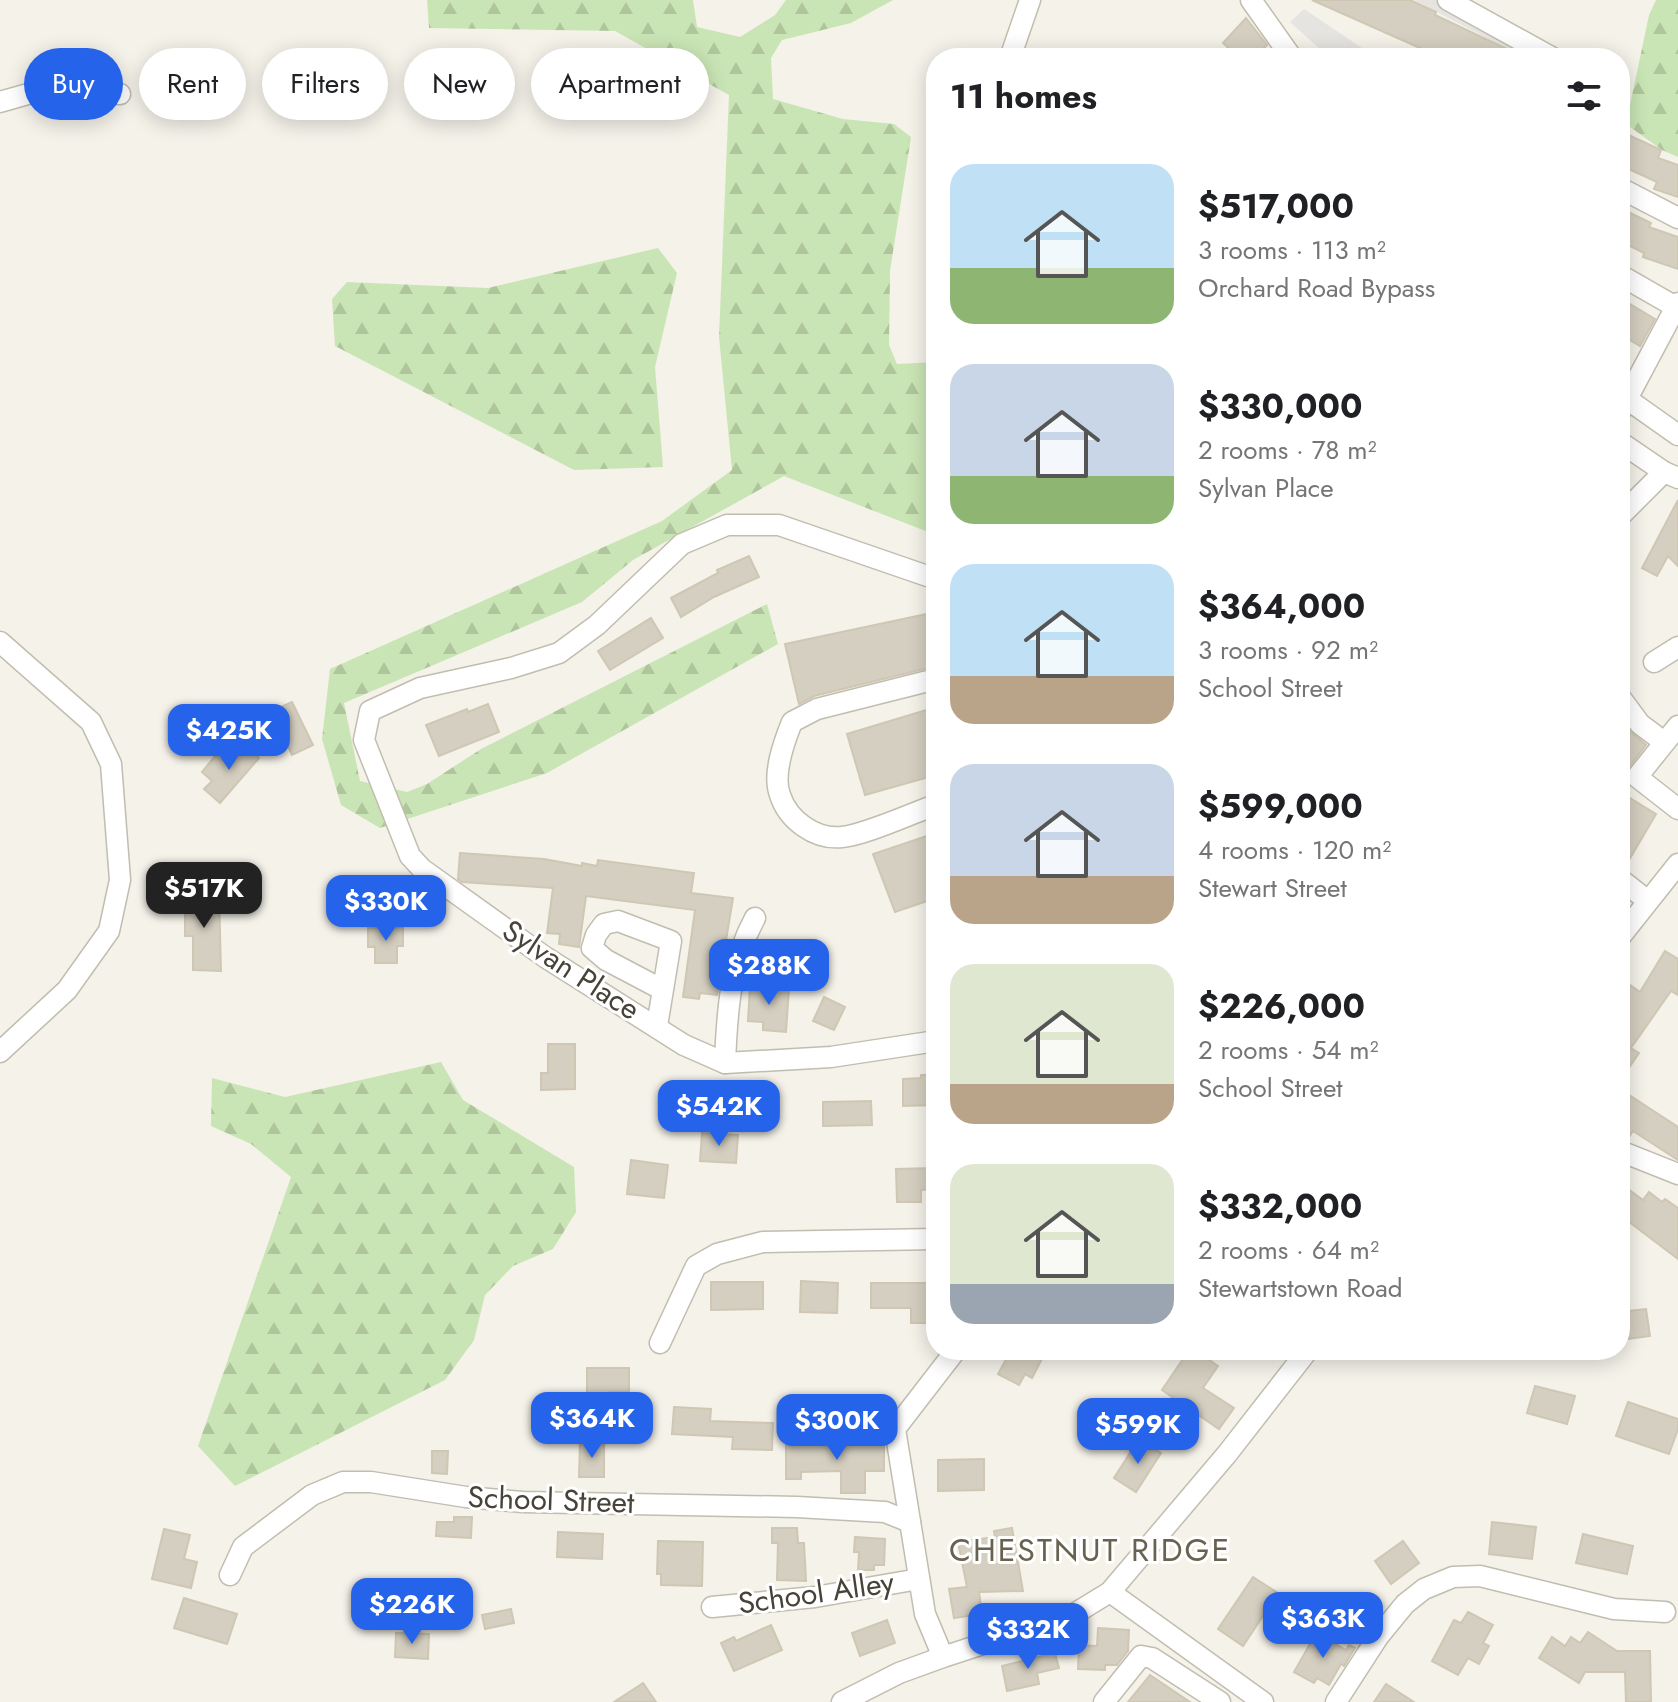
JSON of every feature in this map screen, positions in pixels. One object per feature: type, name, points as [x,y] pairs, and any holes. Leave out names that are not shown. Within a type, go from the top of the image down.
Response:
[{"type":"street","points":[[1013,48],[1030,0]]},
{"type":"street","points":[[1251,0],[1285,48]]},
{"type":"street","points":[[1448,0],[1535,48]]},
{"type":"street","points":[[0,102],[24,95]]},
{"type":"street","points":[[1630,193],[1678,218]]},
{"type":"street","points":[[1630,280],[1677,305],[1630,392]]},
{"type":"street","points":[[1630,409],[1678,435]]},
{"type":"street","points":[[1630,448],[1671,475],[1630,508]]},
{"type":"street","name":"Sylvan Place","points":[[725,1063],[684,1045],[545,957],[422,869],[410,856],[364,740],[370,711],[420,688],[511,668],[559,653],[597,625],[682,544],[727,525],[779,525],[926,576]]},
{"type":"street","points":[[0,642],[91,722],[111,764],[120,880],[109,931],[67,990],[0,1052]]},
{"type":"street","points":[[1654,662],[1678,647]]},
{"type":"street","points":[[926,682],[817,709],[792,722],[779,772],[779,793],[791,814],[806,829],[826,837],[844,837],[926,808]]},
{"type":"street","points":[[1630,710],[1640,724],[1664,742]]},
{"type":"street","points":[[1678,726],[1637,777],[1678,809]]},
{"type":"street","points":[[1630,924],[1678,864]]},
{"type":"street","points":[[1630,887],[1648,901]]},
{"type":"street","points":[[755,918],[745,936],[727,1003],[725,1063],[831,1057],[926,1043]]},
{"type":"street","points":[[657,1026],[663,990]]},
{"type":"street","points":[[1630,1157],[1678,1174]]},
{"type":"street","points":[[660,1343],[696,1266],[717,1254],[763,1242],[926,1239]]},
{"type":"street","points":[[943,1657],[925,1614],[895,1429],[948,1360]]},
{"type":"street","points":[[842,1702],[899,1673],[1074,1614],[1110,1592],[1227,1454],[1300,1360]]},
{"type":"street","name":"School Street","points":[[230,1575],[243,1547],[312,1495],[343,1482],[371,1482],[466,1497],[523,1502],[797,1507],[885,1512],[910,1522]]},
{"type":"street","points":[[1336,1702],[1378,1637],[1405,1604],[1424,1589],[1453,1577],[1480,1576],[1614,1609],[1665,1612]]},
{"type":"street","name":"School Alley","points":[[712,1607],[815,1597],[919,1579]]},
{"type":"street","points":[[1110,1592],[1263,1702]]},
{"type":"street","points":[[1107,1701],[1141,1656],[1152,1658],[1220,1702]]},
{"type":"green space","points":[[427,0],[693,0],[697,27],[740,37],[775,15],[786,0],[893,0],[851,23],[782,40],[771,58],[773,99],[843,119],[894,124],[911,137],[890,271],[889,345],[897,364],[926,363],[926,531],[784,476],[633,560],[582,602],[344,703],[360,781],[407,792],[427,784],[481,749],[767,604],[778,644],[547,773],[380,828],[341,805],[322,739],[330,669],[662,521],[732,470],[719,337],[729,95],[709,84],[709,48],[645,48],[615,31],[429,28]]},
{"type":"green space","points":[[1656,0],[1678,0],[1678,157],[1662,150],[1630,127],[1630,105],[1649,15]]},
{"type":"green space","points":[[658,248],[677,273],[655,367],[663,467],[574,470],[335,346],[332,299],[347,282],[488,288]]},
{"type":"green space","points":[[441,1062],[463,1100],[574,1167],[576,1212],[553,1249],[513,1266],[485,1295],[474,1340],[445,1380],[235,1486],[198,1446],[291,1177],[251,1144],[211,1126],[212,1078],[285,1097]]},
{"type":"shaded area","points":[[1414,0],[1438,0],[1529,48],[1506,48]]},
{"type":"shaded area","points":[[1304,9],[1362,48],[1319,48],[1290,22]]},
{"type":"building","points":[[1312,0],[1410,0],[1505,48],[1420,48]]},
{"type":"building","points":[[1246,18],[1267,45],[1264,48],[1228,48],[1223,43]]},
{"type":"building","points":[[1630,136],[1661,150],[1658,158],[1678,165],[1678,197],[1654,189],[1657,182],[1630,170]]},
{"type":"building","points":[[1630,213],[1651,223],[1649,227],[1678,237],[1678,269],[1643,257],[1644,253],[1630,246]]},
{"type":"building","points":[[1630,304],[1655,319],[1640,346],[1630,340]]},
{"type":"building","points":[[1678,500],[1678,566],[1668,556],[1657,576],[1642,568]]},
{"type":"building","points":[[749,556],[759,577],[714,597],[681,617],[671,598],[718,573],[717,570]]},
{"type":"building","points":[[926,614],[926,668],[814,696],[799,704],[785,644]]},
{"type":"building","points":[[651,618],[663,638],[610,670],[598,651]]},
{"type":"building","points":[[292,702],[313,745],[292,755],[284,737],[275,741],[263,715]]},
{"type":"building","points":[[488,704],[499,732],[439,756],[426,725]]},
{"type":"building","points":[[926,710],[926,778],[865,795],[847,734]]},
{"type":"building","points":[[1630,731],[1646,745],[1630,766]]},
{"type":"building","points":[[241,742],[259,758],[220,803],[204,789],[212,781],[202,772],[216,755],[224,762]]},
{"type":"building","points":[[1630,798],[1656,814],[1630,858]]},
{"type":"building","points":[[926,836],[926,901],[895,912],[873,854]]},
{"type":"building","points":[[460,853],[544,859],[582,866],[582,863],[597,866],[598,860],[694,873],[691,893],[733,898],[717,995],[700,993],[699,999],[683,997],[695,910],[586,896],[579,947],[559,944],[560,934],[547,933],[553,888],[462,882],[458,879]]},
{"type":"building","points":[[185,893],[219,894],[221,971],[193,970],[193,936],[185,936]]},
{"type":"building","points":[[403,927],[403,946],[397,946],[397,963],[375,963],[375,947],[368,947],[368,928]]},
{"type":"building","points":[[1665,951],[1678,959],[1678,995],[1671,991],[1631,1048],[1639,1053],[1630,1066],[1630,985],[1640,992]]},
{"type":"building","points":[[750,986],[789,988],[786,1032],[763,1030],[763,1022],[748,1021]]},
{"type":"building","points":[[824,997],[845,1007],[834,1030],[813,1021]]},
{"type":"building","points":[[548,1044],[575,1044],[575,1089],[541,1090],[541,1073],[548,1073]]},
{"type":"building","points":[[921,1075],[926,1075],[926,1105],[903,1106],[903,1079],[921,1078]]},
{"type":"building","points":[[1630,1096],[1678,1127],[1678,1160],[1633,1131],[1630,1136]]},
{"type":"building","points":[[871,1101],[872,1125],[823,1126],[823,1102]]},
{"type":"building","points":[[702,1133],[738,1135],[736,1163],[700,1161]]},
{"type":"building","points":[[631,1160],[668,1165],[664,1198],[627,1194]]},
{"type":"building","points":[[926,1168],[926,1190],[921,1190],[921,1202],[897,1202],[896,1169]]},
{"type":"building","points":[[1630,1190],[1643,1200],[1649,1192],[1662,1202],[1665,1199],[1678,1208],[1678,1259],[1630,1223]]},
{"type":"building","points":[[801,1281],[838,1283],[837,1313],[800,1312]]},
{"type":"building","points":[[711,1282],[763,1282],[763,1309],[711,1310]]},
{"type":"building","points":[[871,1283],[926,1283],[926,1323],[911,1323],[911,1308],[871,1308]]},
{"type":"building","points":[[1646,1309],[1650,1336],[1630,1339],[1630,1311]]},
{"type":"building","points":[[1006,1360],[1041,1360],[1032,1378],[1025,1374],[1019,1385],[998,1374]]},
{"type":"building","points":[[1182,1360],[1209,1360],[1218,1366],[1203,1388],[1234,1408],[1219,1429],[1162,1390]]},
{"type":"building","points":[[587,1368],[629,1368],[629,1392],[609,1392],[609,1400],[587,1400]]},
{"type":"building","points":[[1535,1386],[1575,1396],[1567,1424],[1527,1413]]},
{"type":"building","points":[[1628,1402],[1678,1419],[1678,1429],[1669,1454],[1616,1436]]},
{"type":"building","points":[[674,1407],[711,1409],[710,1421],[773,1423],[772,1450],[732,1449],[733,1437],[672,1434]]},
{"type":"building","points":[[1139,1439],[1161,1453],[1136,1492],[1114,1478]]},
{"type":"building","points":[[884,1442],[884,1471],[865,1471],[865,1493],[841,1493],[841,1471],[801,1472],[801,1479],[786,1479],[786,1444]]},
{"type":"building","points":[[580,1443],[604,1443],[604,1477],[579,1477]]},
{"type":"building","points":[[432,1451],[448,1451],[447,1474],[432,1473]]},
{"type":"building","points":[[984,1459],[984,1490],[938,1491],[938,1460]]},
{"type":"building","points":[[454,1517],[472,1517],[471,1538],[436,1536],[437,1522],[454,1522]]},
{"type":"building","points":[[1492,1522],[1536,1527],[1532,1559],[1489,1554]]},
{"type":"building","points":[[772,1528],[797,1528],[798,1543],[804,1543],[806,1581],[777,1580],[778,1543],[772,1543]]},
{"type":"building","points":[[1012,1528],[1023,1591],[979,1592],[982,1614],[954,1618],[949,1589],[967,1587],[958,1542],[995,1537],[994,1531]]},
{"type":"building","points":[[164,1529],[190,1535],[184,1559],[197,1562],[191,1588],[152,1579]]},
{"type":"building","points":[[558,1532],[603,1534],[602,1559],[557,1557]]},
{"type":"building","points":[[1583,1534],[1633,1546],[1627,1574],[1576,1563]]},
{"type":"building","points":[[855,1537],[885,1539],[884,1565],[874,1565],[874,1570],[858,1570],[859,1552],[854,1552]]},
{"type":"building","points":[[658,1541],[703,1542],[702,1586],[661,1585],[661,1574],[657,1574]]},
{"type":"building","points":[[1403,1541],[1419,1563],[1391,1584],[1375,1561]]},
{"type":"building","points":[[1253,1577],[1278,1593],[1243,1646],[1218,1629]]},
{"type":"building","points":[[184,1598],[237,1614],[227,1644],[174,1628]]},
{"type":"building","points":[[511,1609],[514,1623],[485,1629],[482,1615]]},
{"type":"building","points":[[1468,1612],[1493,1625],[1483,1643],[1489,1646],[1479,1664],[1468,1658],[1458,1675],[1432,1661],[1454,1620],[1461,1623]]},
{"type":"building","points":[[887,1620],[895,1643],[860,1656],[852,1633]]},
{"type":"building","points":[[771,1625],[782,1650],[734,1671],[721,1643],[734,1637],[736,1641]]},
{"type":"building","points":[[1098,1628],[1129,1630],[1128,1651],[1117,1665],[1105,1665],[1105,1670],[1078,1669],[1079,1645],[1097,1646]]},
{"type":"building","points":[[1588,1632],[1617,1651],[1650,1651],[1651,1702],[1626,1702],[1625,1672],[1585,1672],[1579,1683],[1539,1658],[1552,1637],[1565,1646],[1571,1637],[1580,1643]]},
{"type":"building","points":[[396,1633],[429,1634],[428,1659],[395,1657]]},
{"type":"building","points":[[1316,1633],[1346,1650],[1349,1645],[1355,1648],[1329,1685],[1317,1678],[1314,1683],[1294,1672]]},
{"type":"building","points":[[1055,1653],[1059,1668],[1037,1673],[1039,1684],[1007,1691],[1002,1666]]},
{"type":"building","points":[[1150,1675],[1190,1702],[1128,1702]]},
{"type":"building","points":[[643,1683],[656,1702],[614,1702]]},
{"type":"building","points":[[1386,1684],[1414,1702],[1374,1702]]},
{"type":"district","name":"CHESTNUT RIDGE","points":[[1090,1550]]}]
